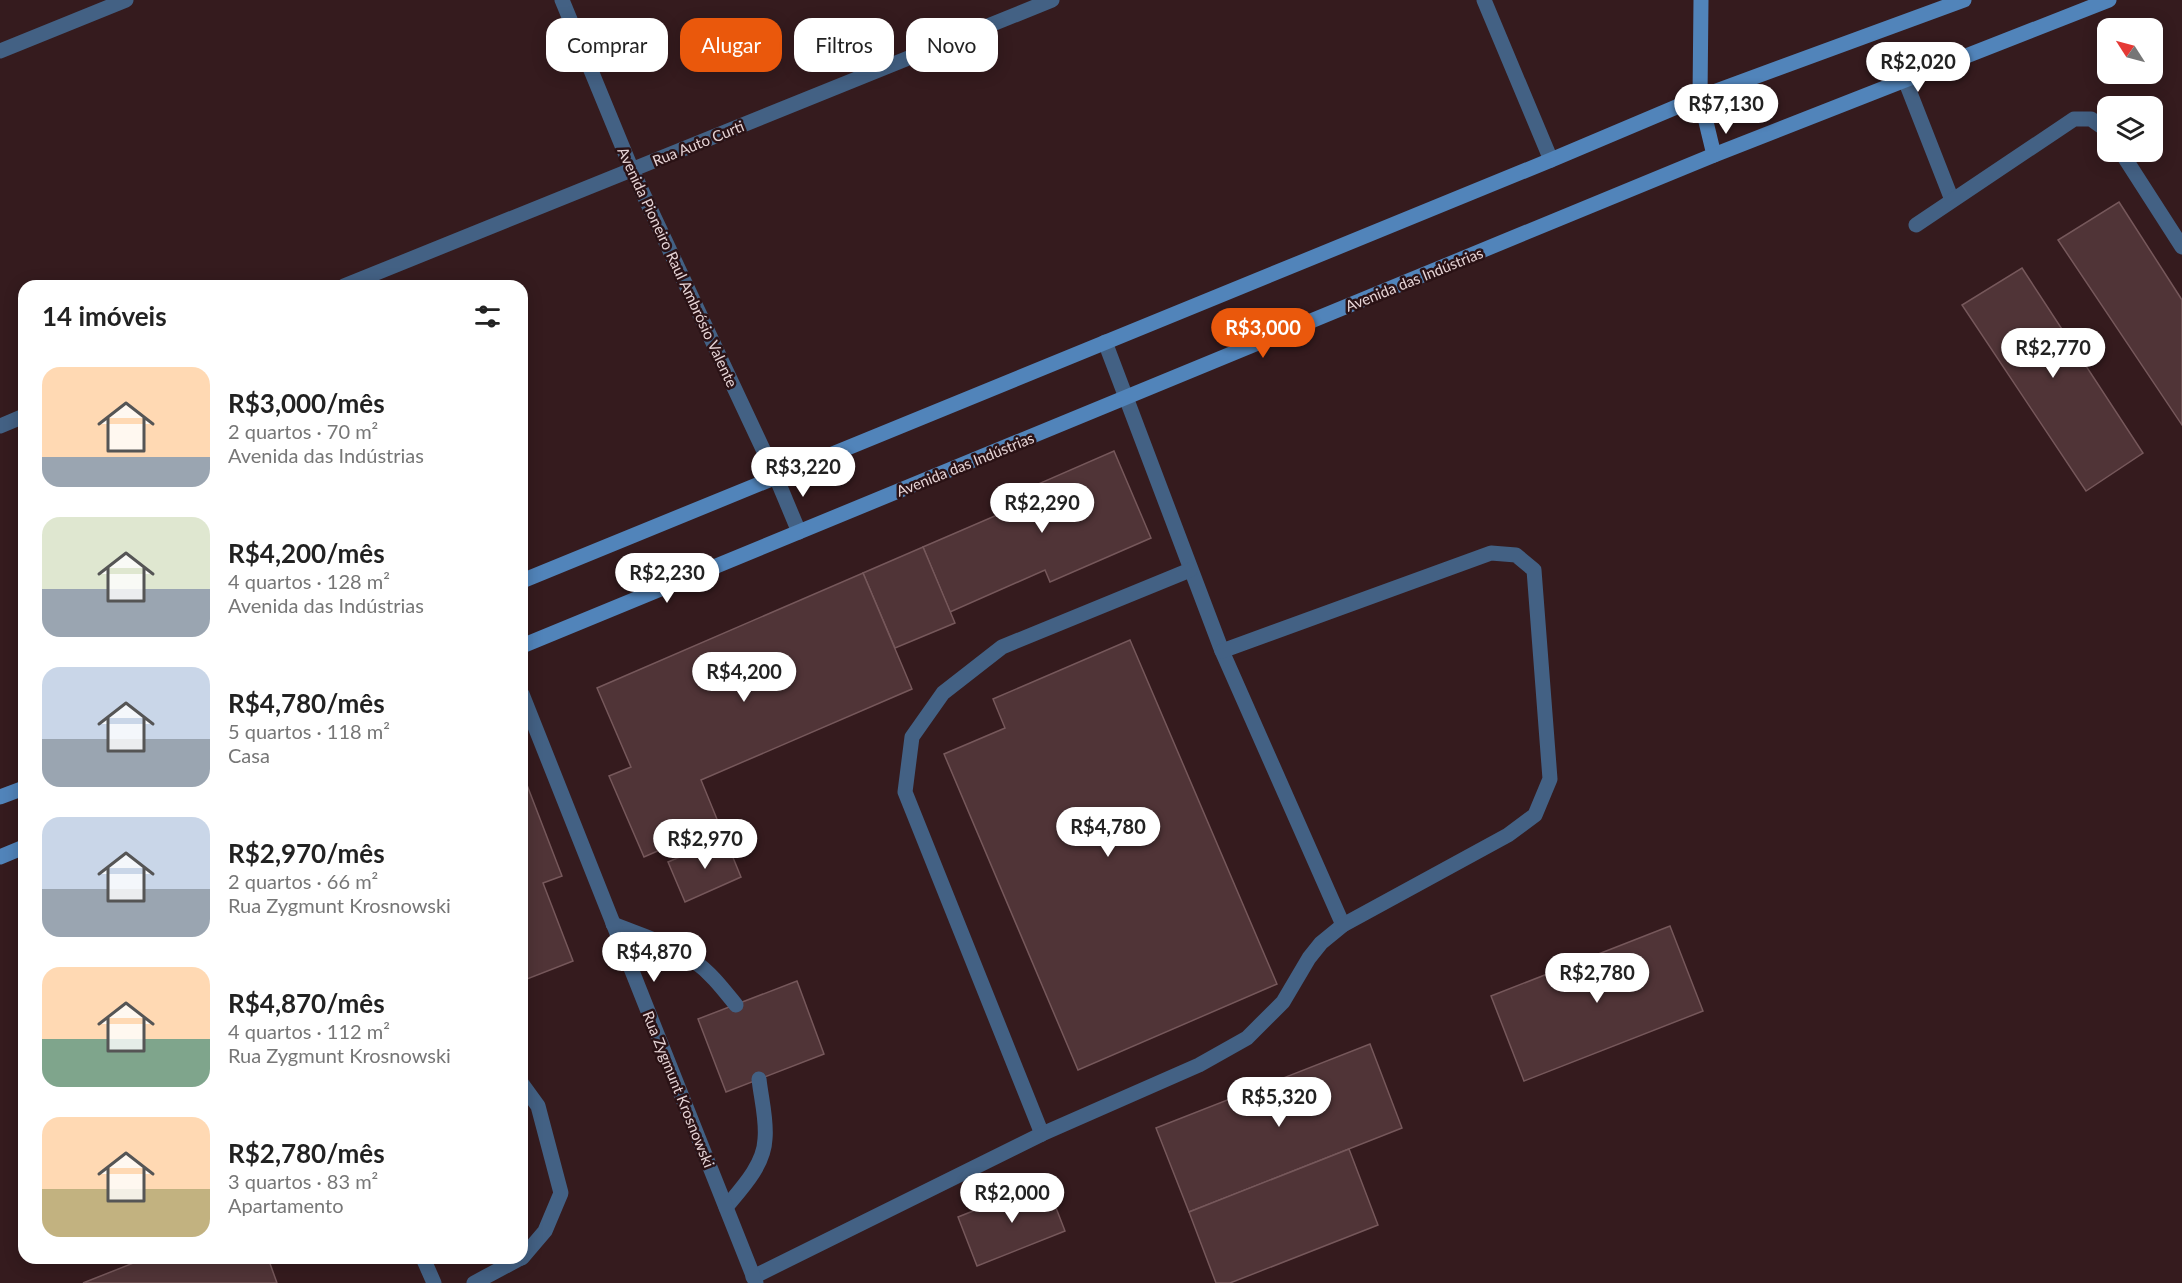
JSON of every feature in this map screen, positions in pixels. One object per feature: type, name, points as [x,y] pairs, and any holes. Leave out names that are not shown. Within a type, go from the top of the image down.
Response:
[{"type":"main road","points":[[1701,0],[1700,97],[1714,155]]},
{"type":"main road","points":[[528,579],[1700,97],[1964,0]]},
{"type":"main road","name":"Avenida das Indústrias","points":[[528,643],[1714,155],[2109,0]]},
{"type":"main road","points":[[0,797],[18,790]]},
{"type":"main road","points":[[0,857],[18,849]]},
{"type":"street","points":[[0,51],[126,0]]},
{"type":"street","name":"Avenida Pioneiro Raul Ambrósio Valente","points":[[562,0],[632,170],[776,477],[799,532]]},
{"type":"street","name":"Rua Auto Curti","points":[[359,280],[1052,0]]},
{"type":"street","points":[[1484,0],[1551,160]]},
{"type":"street","points":[[1905,80],[1952,200]]},
{"type":"street","points":[[1916,225],[2074,119],[2091,119],[2097,122]]},
{"type":"street","points":[[2127,162],[2182,247]]},
{"type":"street","points":[[1105,342],[1222,651],[1343,925]]},
{"type":"street","points":[[0,426],[18,418]]},
{"type":"street","points":[[754,1280],[1042,1134],[1199,1065],[1247,1038],[1283,1002],[1309,958],[1321,943],[1343,925],[1508,835],[1535,815],[1550,779],[1534,570],[1516,555],[1491,553],[1222,651]]},
{"type":"street","points":[[1042,1134],[905,792],[912,736],[943,693],[1002,647],[1190,570]]},
{"type":"street","name":"Rua Zygmunt Krosnowski","points":[[528,709],[754,1280]]},
{"type":"street","points":[[613,924],[693,960],[712,976],[736,1005]]},
{"type":"street","points":[[726,1207],[746,1183],[758,1163],[766,1140],[759,1079]]},
{"type":"street","points":[[528,1092],[538,1106],[561,1193],[546,1231],[528,1251]]},
{"type":"street","points":[[426,1264],[434,1283]]},
{"type":"street","points":[[474,1283],[510,1264]]},
{"type":"building","points":[[2119,202],[2182,300],[2182,425],[2058,240]]},
{"type":"building","points":[[2022,268],[2143,453],[2086,491],[1962,305]]},
{"type":"building","points":[[1114,451],[1151,538],[1050,582],[1045,570],[950,612],[923,547],[1018,506],[1013,495]]},
{"type":"building","points":[[923,547],[955,623],[895,648],[863,573]]},
{"type":"building","points":[[863,573],[912,689],[701,780],[719,824],[644,857],[609,776],[631,767],[597,688]]},
{"type":"building","points":[[1130,640],[1277,984],[1078,1070],[944,754],[1005,728],[993,699]]},
{"type":"building","points":[[528,788],[562,876],[543,883],[573,961],[528,979]]},
{"type":"building","points":[[725,838],[741,877],[685,902],[668,862]]},
{"type":"building","points":[[1670,926],[1703,1011],[1524,1081],[1491,996]]},
{"type":"building","points":[[797,981],[824,1054],[726,1092],[698,1019]]},
{"type":"building","points":[[1370,1044],[1402,1128],[1189,1212],[1156,1128]]},
{"type":"building","points":[[1349,1149],[1378,1225],[1230,1283],[1216,1283],[1189,1212]]},
{"type":"building","points":[[1046,1182],[1065,1231],[977,1266],[958,1217]]},
{"type":"building","points":[[131,1264],[270,1264],[277,1283],[83,1283]]}]
